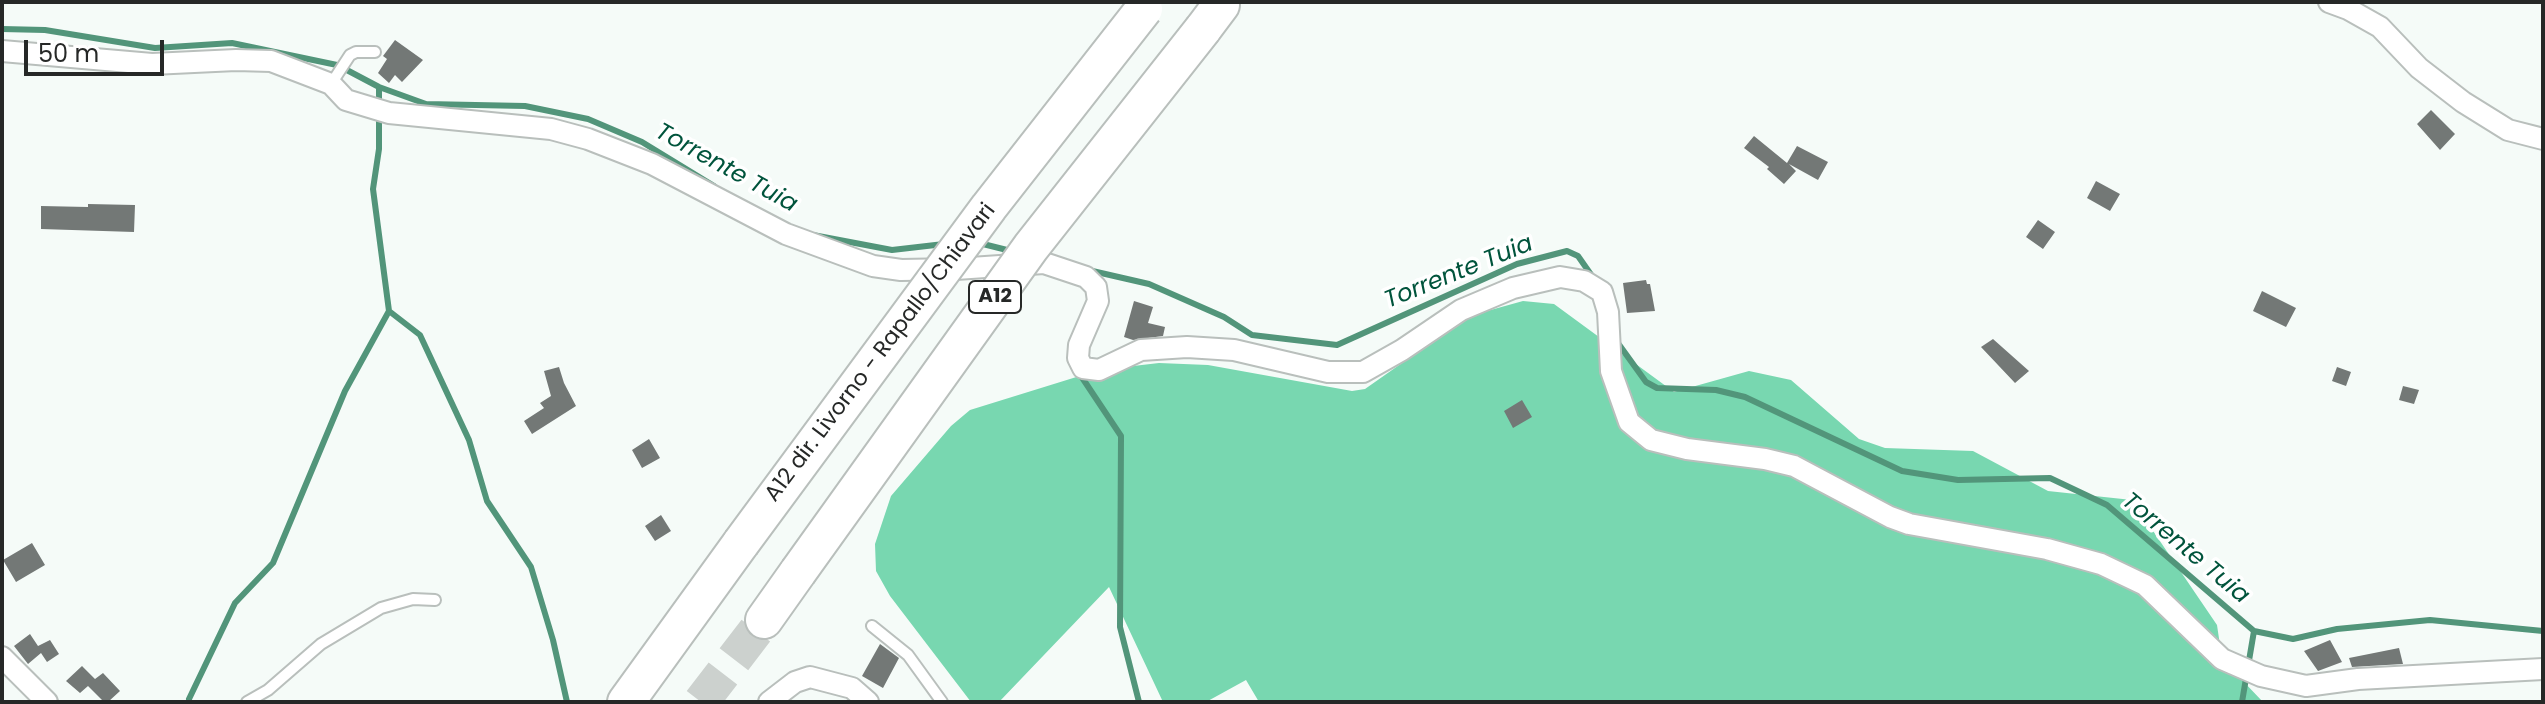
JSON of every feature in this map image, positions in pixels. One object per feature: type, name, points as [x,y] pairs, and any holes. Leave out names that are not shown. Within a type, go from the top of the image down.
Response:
[{"type":"highway","name":"A12 dir. Livorno - Rapallo/Chiavari","points":[[626,702],[989,207],[1147,6]]},
{"type":"highway","name":"A12","points":[[764,620],[1031,247],[1212,17]]},
{"type":"street","points":[[2329,2],[2380,27],[2419,68],[2463,102],[2508,130],[2543,139]]},
{"type":"street","points":[[2,51],[152,64],[271,61],[331,84],[346,100],[389,113],[551,129],[588,139],[652,164],[786,234],[873,266],[929,270],[1044,263],[1086,277],[1096,287],[1098,301],[1079,345],[1078,358],[1083,368],[1099,370],[1141,350],[1187,347],[1234,350],[1328,372],[1363,372],[1461,310],[1513,288],[1560,277],[1584,281],[1602,292],[1608,312],[1611,371],[1629,422],[1651,440],[1687,449],[1794,466],[1909,524],[2047,549],[2101,564],[2145,585],[2222,659],[2261,676],[2306,686],[2358,679],[2543,669]]},
{"type":"street","points":[[2,657],[47,702]]},
{"type":"street","points":[[769,702],[795,682],[810,677],[852,688],[868,702]]},
{"type":"lane","points":[[331,84],[350,55],[375,52]]},
{"type":"lane","points":[[247,702],[268,690],[321,644],[381,608],[413,599],[435,600]]},
{"type":"lane","points":[[872,626],[908,655],[942,702]]},
{"type":"green space","points":[[1523,301],[1554,304],[1674,392],[1749,371],[1791,380],[1859,439],[1885,448],[1973,451],[2048,491],[2132,500],[2217,625],[2222,659],[2263,702],[1259,702],[1246,680],[1206,702],[1163,702],[1109,587],[999,702],[971,702],[890,596],[876,571],[875,544],[891,496],[951,426],[970,410],[1099,370],[1159,363],[1208,365],[1352,391],[1365,389],[1469,316]]},
{"type":"building","points":[[395,40],[423,60],[402,82],[395,75],[389,83],[378,73],[387,59],[383,56]]},
{"type":"building","points":[[2431,110],[2455,134],[2440,150],[2417,124]]},
{"type":"building","points":[[1754,136],[1787,163],[1797,146],[1828,162],[1818,180],[1789,164],[1796,171],[1784,184],[1767,169],[1769,167],[1744,148]]},
{"type":"building","points":[[2096,181],[2120,194],[2110,211],[2087,198]]},
{"type":"building","points":[[88,204],[135,205],[134,232],[41,229],[41,206],[88,207]]},
{"type":"building","points":[[2038,220],[2055,232],[2043,249],[2026,237]]},
{"type":"building","points":[[1646,280],[1650,284],[1655,311],[1627,313],[1623,283]]},
{"type":"building","points":[[2262,291],[2296,308],[2286,327],[2253,311]]},
{"type":"building","points":[[1134,301],[1153,307],[1148,323],[1165,327],[1163,336],[1133,340],[1124,337]]},
{"type":"building","points":[[1993,339],[2029,371],[2015,383],[1981,347]]},
{"type":"building","points":[[559,367],[576,406],[532,434],[524,421],[544,408],[540,403],[551,396],[544,371]]},
{"type":"building","points":[[2337,367],[2351,372],[2346,386],[2332,381]]},
{"type":"building","points":[[2403,386],[2419,390],[2414,404],[2399,400]]},
{"type":"building","points":[[1522,400],[1532,417],[1513,428],[1504,411]]},
{"type":"building","points":[[649,439],[660,458],[642,468],[632,450]]},
{"type":"building","points":[[661,515],[671,531],[655,541],[645,526]]},
{"type":"building","points":[[32,543],[45,565],[16,582],[3,560]]},
{"type":"building","points":[[30,634],[38,646],[50,640],[59,654],[47,662],[41,653],[28,664],[14,646]]},
{"type":"building","points":[[2330,640],[2342,662],[2318,671],[2304,651]]},
{"type":"building","points":[[880,644],[899,658],[883,688],[862,676]]},
{"type":"building","points":[[2399,648],[2403,664],[2352,667],[2349,658]]},
{"type":"building","points":[[82,666],[95,679],[103,673],[120,691],[108,702],[104,702],[88,686],[80,693],[66,681]]},
{"type":"waterway","name":"Torrente Tuia","points":[[2,29],[45,30],[155,48],[232,43],[337,65]]},
{"type":"waterway","name":"Torrente Tuia","points":[[343,68],[379,87],[426,104],[525,106],[588,119],[642,142],[714,186]]},
{"type":"waterway","points":[[189,699],[235,603],[273,563],[345,391],[389,311],[373,189],[379,149],[379,87]]},
{"type":"waterway","name":"Torrente Tuia","points":[[813,235],[892,250],[944,244]]},
{"type":"waterway","name":"Torrente Tuia","points":[[979,243],[1011,251]]},
{"type":"waterway","name":"Torrente Tuia","points":[[1088,270],[1149,284],[1224,317],[1252,335],[1337,345],[1517,264],[1567,251],[1578,256],[1592,276]]},
{"type":"waterway","points":[[389,311],[420,335],[469,440],[487,501],[531,567],[553,640],[567,702]]},
{"type":"waterway","name":"Torrente Tuia","points":[[1615,339],[1646,382],[1657,388],[1716,390],[1745,397],[1902,471],[1958,480],[2050,478],[2107,505],[2254,631],[2293,639],[2337,629],[2430,620],[2543,631]]},
{"type":"waterway","points":[[1079,373],[1121,436],[1120,627],[1139,702]]},
{"type":"waterway","points":[[2242,702],[2254,631]]},
{"type":"tunnel","points":[[701,702],[764,620]]}]
